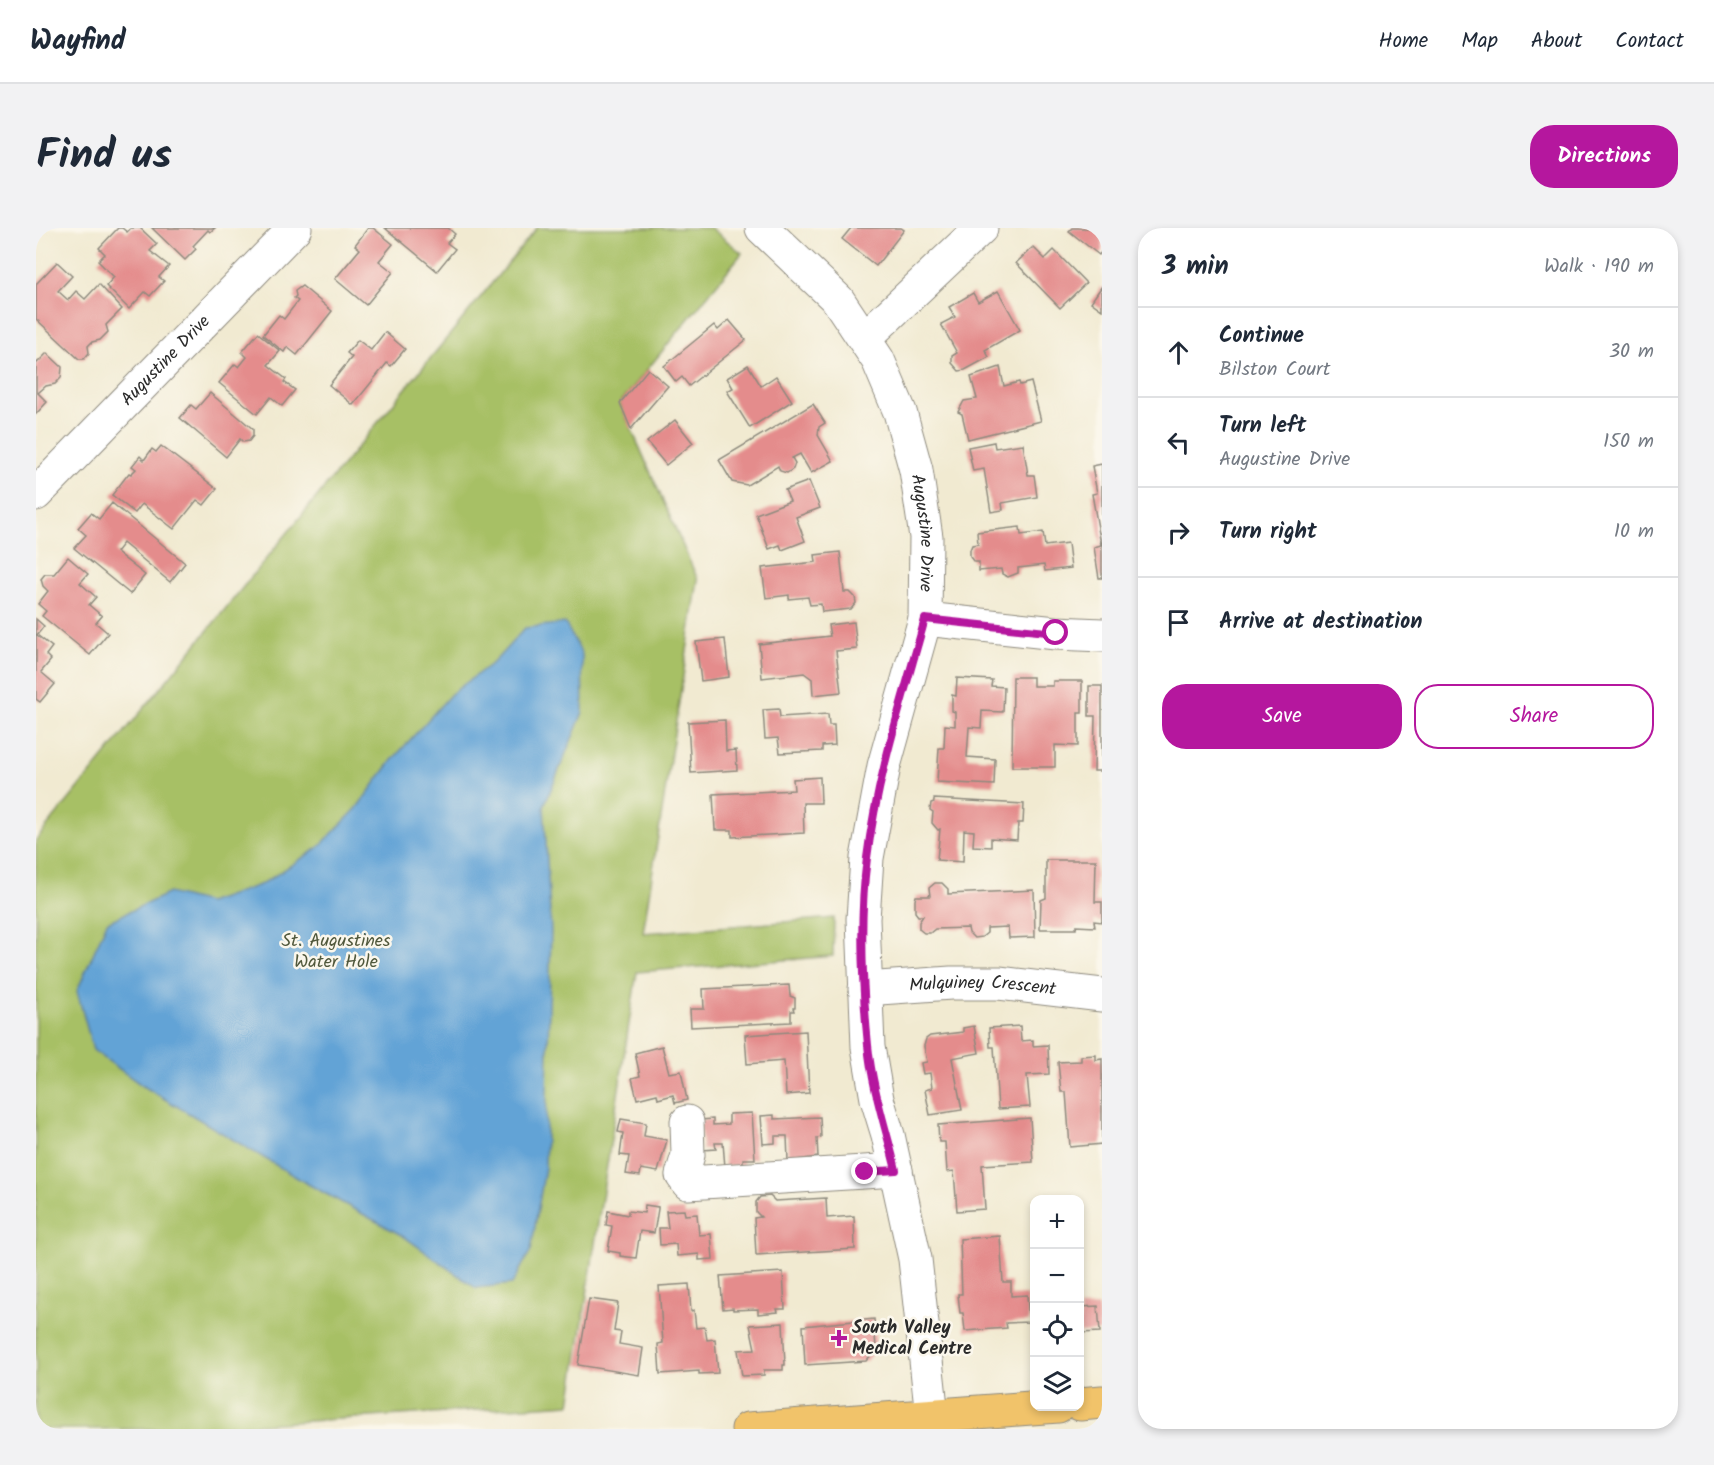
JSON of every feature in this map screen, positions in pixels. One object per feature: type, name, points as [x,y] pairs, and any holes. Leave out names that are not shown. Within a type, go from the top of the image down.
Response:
[{"type":"main road","points":[[1084,1404],[1102,1402]]},
{"type":"main road","points":[[748,1429],[1030,1409]]},
{"type":"street","name":"Augustine Drive","points":[[36,494],[295,228]]},
{"type":"street","name":"Augustine Drive","points":[[762,228],[838,300],[878,360],[900,412],[916,470],[926,537],[925,619],[884,766],[867,858],[863,919],[870,1057],[877,1099],[896,1170],[915,1259],[932,1416]]},
{"type":"street","points":[[864,338],[981,228]]},
{"type":"street","points":[[925,619],[1056,633],[1102,635]]},
{"type":"street","name":"Mulquiney Crescent","points":[[865,989],[951,983],[999,983],[1102,995]]},
{"type":"street","points":[[687,1122],[688,1155],[682,1175],[688,1183],[896,1170]]},
{"type":"green space","name":"St. Augustines Water Hole","points":[[537,228],[711,228],[742,253],[620,403],[698,580],[643,933],[834,918],[833,956],[637,972],[570,1404],[188,1429],[36,1429],[36,840]]},
{"type":"water","points":[[565,623],[582,654],[583,712],[544,806],[551,931],[545,1168],[531,1250],[512,1284],[476,1288],[403,1236],[306,1183],[143,1086],[93,1050],[77,991],[107,922],[169,893],[208,903],[262,884],[318,848],[356,809],[393,759],[451,694],[495,661],[525,628]]},
{"type":"building","points":[[118,228],[127,232],[131,228],[140,228],[157,244],[150,251],[169,266],[159,277],[164,281],[150,296],[145,292],[129,309],[106,286],[114,277],[98,261],[105,254],[99,248]]},
{"type":"building","points":[[152,228],[215,228],[210,232],[208,230],[193,246],[196,249],[185,260]]},
{"type":"building","points":[[368,228],[373,228],[393,244],[379,261],[393,272],[366,305],[335,279],[360,249],[355,245]]},
{"type":"building","points":[[385,228],[448,228],[455,234],[447,243],[455,249],[437,271]]},
{"type":"building","points":[[851,228],[901,228],[904,230],[876,266],[842,239]]},
{"type":"building","points":[[1072,228],[1102,228],[1102,251],[1099,255],[1069,231]]},
{"type":"building","points":[[1033,247],[1045,259],[1054,250],[1086,283],[1060,308],[1016,263]]},
{"type":"building","points":[[57,262],[72,276],[58,291],[68,300],[76,291],[85,299],[99,284],[122,309],[106,325],[108,332],[100,340],[88,346],[89,353],[84,359],[79,359],[36,319],[36,284]]},
{"type":"building","points":[[302,286],[332,311],[297,355],[287,347],[284,352],[263,335],[279,315],[284,319],[298,301],[294,298],[295,291]]},
{"type":"building","points":[[1102,286],[1102,310],[1091,302]]},
{"type":"building","points":[[998,291],[1020,330],[985,350],[989,357],[959,371],[952,363],[952,356],[957,353],[941,324],[955,317],[949,307],[973,293],[978,302]]},
{"type":"building","points":[[729,320],[746,340],[689,386],[682,377],[676,382],[664,366],[714,325],[718,330]]},
{"type":"building","points":[[385,332],[405,349],[391,366],[387,363],[353,405],[329,385],[352,357],[347,353],[358,340],[371,350]]},
{"type":"building","points":[[258,333],[280,351],[268,365],[286,379],[284,382],[295,390],[282,406],[271,397],[257,414],[219,383],[235,364],[239,367],[247,357],[242,352]]},
{"type":"building","points":[[47,353],[62,367],[61,378],[38,393],[47,402],[36,414],[36,362]]},
{"type":"building","points":[[748,365],[761,386],[776,376],[792,401],[750,428],[727,391],[733,388],[727,378]]},
{"type":"building","points":[[1000,367],[1004,386],[1031,382],[1041,421],[968,439],[962,414],[958,412],[964,401],[977,399],[971,377]]},
{"type":"building","points":[[648,369],[668,386],[631,429],[620,403]]},
{"type":"building","points":[[210,393],[253,429],[253,436],[249,441],[243,442],[240,439],[226,457],[180,418],[191,405],[196,409]]},
{"type":"building","points":[[813,404],[825,423],[819,427],[818,435],[833,461],[811,473],[800,454],[792,458],[795,463],[793,469],[787,473],[780,471],[778,466],[747,485],[732,482],[719,460]]},
{"type":"building","points":[[675,420],[693,443],[666,465],[647,442]]},
{"type":"building","points":[[994,442],[995,448],[1023,444],[1028,475],[1034,475],[1037,497],[1002,503],[1003,510],[991,512],[984,469],[973,471],[968,447]]},
{"type":"building","points":[[161,446],[217,489],[204,505],[197,500],[174,529],[142,504],[135,513],[112,495],[129,473],[131,474],[136,469],[132,466],[140,456],[144,460],[152,449],[156,452]]},
{"type":"building","points":[[1102,464],[1102,578],[1099,578],[1094,547],[1101,545],[1092,494],[1097,493],[1092,466]]},
{"type":"building","points":[[809,481],[820,508],[796,517],[805,541],[782,550],[780,545],[769,549],[756,514],[790,501],[785,490]]},
{"type":"building","points":[[112,503],[185,563],[170,582],[123,543],[116,552],[145,575],[130,594],[74,548],[86,535],[78,528],[91,513],[99,519]]},
{"type":"building","points":[[1020,527],[1021,535],[1043,532],[1045,546],[1068,543],[1071,568],[1045,571],[1044,565],[1018,568],[1018,573],[1008,577],[1002,574],[1001,569],[979,571],[979,562],[974,562],[970,557],[972,545],[978,544],[977,532]]},
{"type":"building","points":[[840,552],[844,592],[850,592],[855,597],[856,603],[851,609],[822,612],[821,604],[810,605],[808,597],[789,599],[789,595],[766,598],[762,568],[816,562],[815,555]]},
{"type":"building","points":[[68,557],[88,574],[80,583],[96,597],[89,605],[102,616],[96,623],[108,633],[90,655],[42,616],[46,611],[38,604],[48,591],[41,579],[45,574],[54,574]]},
{"type":"building","points":[[36,619],[44,626],[37,635],[52,647],[46,655],[51,660],[41,672],[55,684],[40,702],[36,699]]},
{"type":"building","points":[[854,622],[857,649],[836,651],[841,692],[813,695],[812,679],[804,673],[762,678],[759,644],[830,636],[828,625]]},
{"type":"building","points":[[725,639],[729,677],[701,681],[696,642]]},
{"type":"building","points":[[1013,677],[1033,677],[1033,686],[1053,686],[1053,681],[1082,681],[1082,713],[1078,713],[1078,746],[1055,745],[1055,767],[1012,767]]},
{"type":"building","points":[[957,678],[992,680],[991,686],[1004,687],[1003,712],[982,711],[981,728],[969,727],[967,757],[995,759],[994,785],[937,782],[939,748],[944,748],[945,725],[955,726],[952,695],[956,696]]},
{"type":"building","points":[[1089,686],[1102,686],[1102,771],[1094,771],[1095,716],[1089,716]]},
{"type":"building","points":[[779,709],[780,717],[828,714],[829,725],[834,725],[835,745],[822,746],[822,751],[780,753],[778,738],[765,739],[763,710]]},
{"type":"building","points":[[725,720],[726,751],[736,750],[737,770],[691,773],[688,722]]},
{"type":"building","points":[[820,777],[821,803],[803,803],[804,833],[732,837],[732,830],[715,830],[713,794],[794,790],[793,779]]},
{"type":"building","points":[[934,799],[1024,804],[1023,823],[1018,823],[1017,840],[991,838],[991,847],[973,846],[974,831],[964,830],[963,862],[937,860],[940,829],[938,830],[932,823],[933,812],[930,810]]},
{"type":"building","points":[[1046,860],[1096,860],[1095,902],[1102,902],[1102,922],[1094,921],[1095,927],[1040,929],[1041,900],[1046,898]]},
{"type":"building","points":[[935,883],[942,883],[948,889],[948,894],[1034,890],[1035,937],[1009,938],[1008,927],[987,928],[987,933],[982,937],[974,938],[968,928],[935,929],[930,933],[924,933],[919,929],[919,922],[923,916],[918,916],[915,912],[915,900],[916,896],[930,896],[929,888]]},
{"type":"building","points":[[789,985],[790,996],[795,998],[795,1008],[791,1011],[791,1022],[691,1027],[690,1009],[704,1009],[703,989]]},
{"type":"building","points":[[974,1026],[979,1053],[952,1058],[962,1110],[930,1115],[925,1090],[932,1088],[930,1073],[923,1074],[921,1063],[927,1062],[924,1046],[926,1039],[930,1036],[963,1032],[963,1028]]},
{"type":"building","points":[[1020,1026],[1021,1041],[1033,1040],[1033,1046],[1048,1045],[1049,1074],[1027,1075],[1030,1107],[998,1109],[994,1047],[990,1047],[989,1028]]},
{"type":"building","points":[[806,1031],[809,1093],[786,1095],[784,1061],[747,1064],[745,1035]]},
{"type":"building","points":[[662,1046],[669,1073],[681,1071],[687,1100],[675,1103],[673,1095],[658,1099],[657,1094],[637,1099],[632,1078],[640,1076],[635,1053]]},
{"type":"building","points":[[1096,1055],[1096,1060],[1102,1059],[1102,1144],[1070,1147],[1066,1092],[1061,1092],[1058,1062],[1081,1061],[1081,1056]]},
{"type":"building","points":[[752,1113],[755,1159],[743,1159],[743,1165],[725,1167],[723,1143],[715,1143],[716,1149],[702,1150],[700,1120],[713,1119],[713,1125],[729,1124],[729,1114]]},
{"type":"building","points":[[774,1115],[774,1119],[820,1117],[821,1137],[817,1138],[818,1157],[788,1161],[787,1136],[775,1136],[775,1143],[763,1144],[761,1116]]},
{"type":"building","points":[[1030,1118],[1033,1162],[982,1165],[985,1209],[957,1211],[954,1171],[947,1172],[945,1142],[939,1142],[938,1125]]},
{"type":"building","points":[[621,1119],[646,1123],[644,1136],[667,1140],[658,1172],[641,1169],[640,1176],[626,1174],[629,1156],[620,1155],[623,1133],[618,1132]]},
{"type":"building","points":[[770,1196],[775,1201],[826,1198],[827,1218],[854,1216],[855,1249],[756,1255],[754,1218],[761,1217],[756,1212],[756,1202],[760,1197]]},
{"type":"building","points":[[645,1205],[658,1207],[654,1233],[640,1231],[636,1258],[620,1256],[620,1253],[608,1251],[612,1226],[606,1225],[608,1211],[628,1215],[628,1211],[644,1213]]},
{"type":"building","points":[[684,1210],[685,1215],[697,1214],[699,1235],[711,1234],[713,1259],[699,1260],[699,1254],[677,1256],[676,1244],[660,1245],[659,1228],[668,1228],[666,1211]]},
{"type":"building","points":[[1000,1236],[1003,1282],[1011,1282],[1011,1296],[1027,1295],[1029,1322],[1006,1323],[1007,1328],[965,1331],[958,1294],[962,1294],[960,1239]]},
{"type":"building","points":[[783,1272],[785,1309],[758,1314],[758,1309],[723,1309],[720,1276]]},
{"type":"building","points":[[689,1284],[691,1311],[694,1310],[696,1328],[705,1327],[707,1340],[715,1339],[718,1373],[699,1374],[699,1371],[660,1374],[658,1344],[663,1343],[659,1286]]},
{"type":"building","points":[[589,1299],[618,1303],[614,1331],[621,1332],[619,1344],[643,1348],[639,1375],[578,1365]]},
{"type":"building","points":[[1098,1306],[1100,1332],[1084,1333],[1084,1307]]},
{"type":"building","name":"South Valley Medical Centre","points":[[874,1319],[876,1349],[866,1361],[805,1365],[803,1326]]},
{"type":"building","points":[[783,1323],[785,1365],[783,1365],[783,1370],[764,1370],[764,1375],[742,1376],[738,1350],[755,1349],[750,1325]]},
{"type":"place","name":"South Valley Medical Centre","points":[[839,1338]]},
{"type":"route","points":[[865,1172],[896,1170],[877,1099],[868,1047],[863,919],[867,858],[884,766],[925,619],[1056,633]]}]
